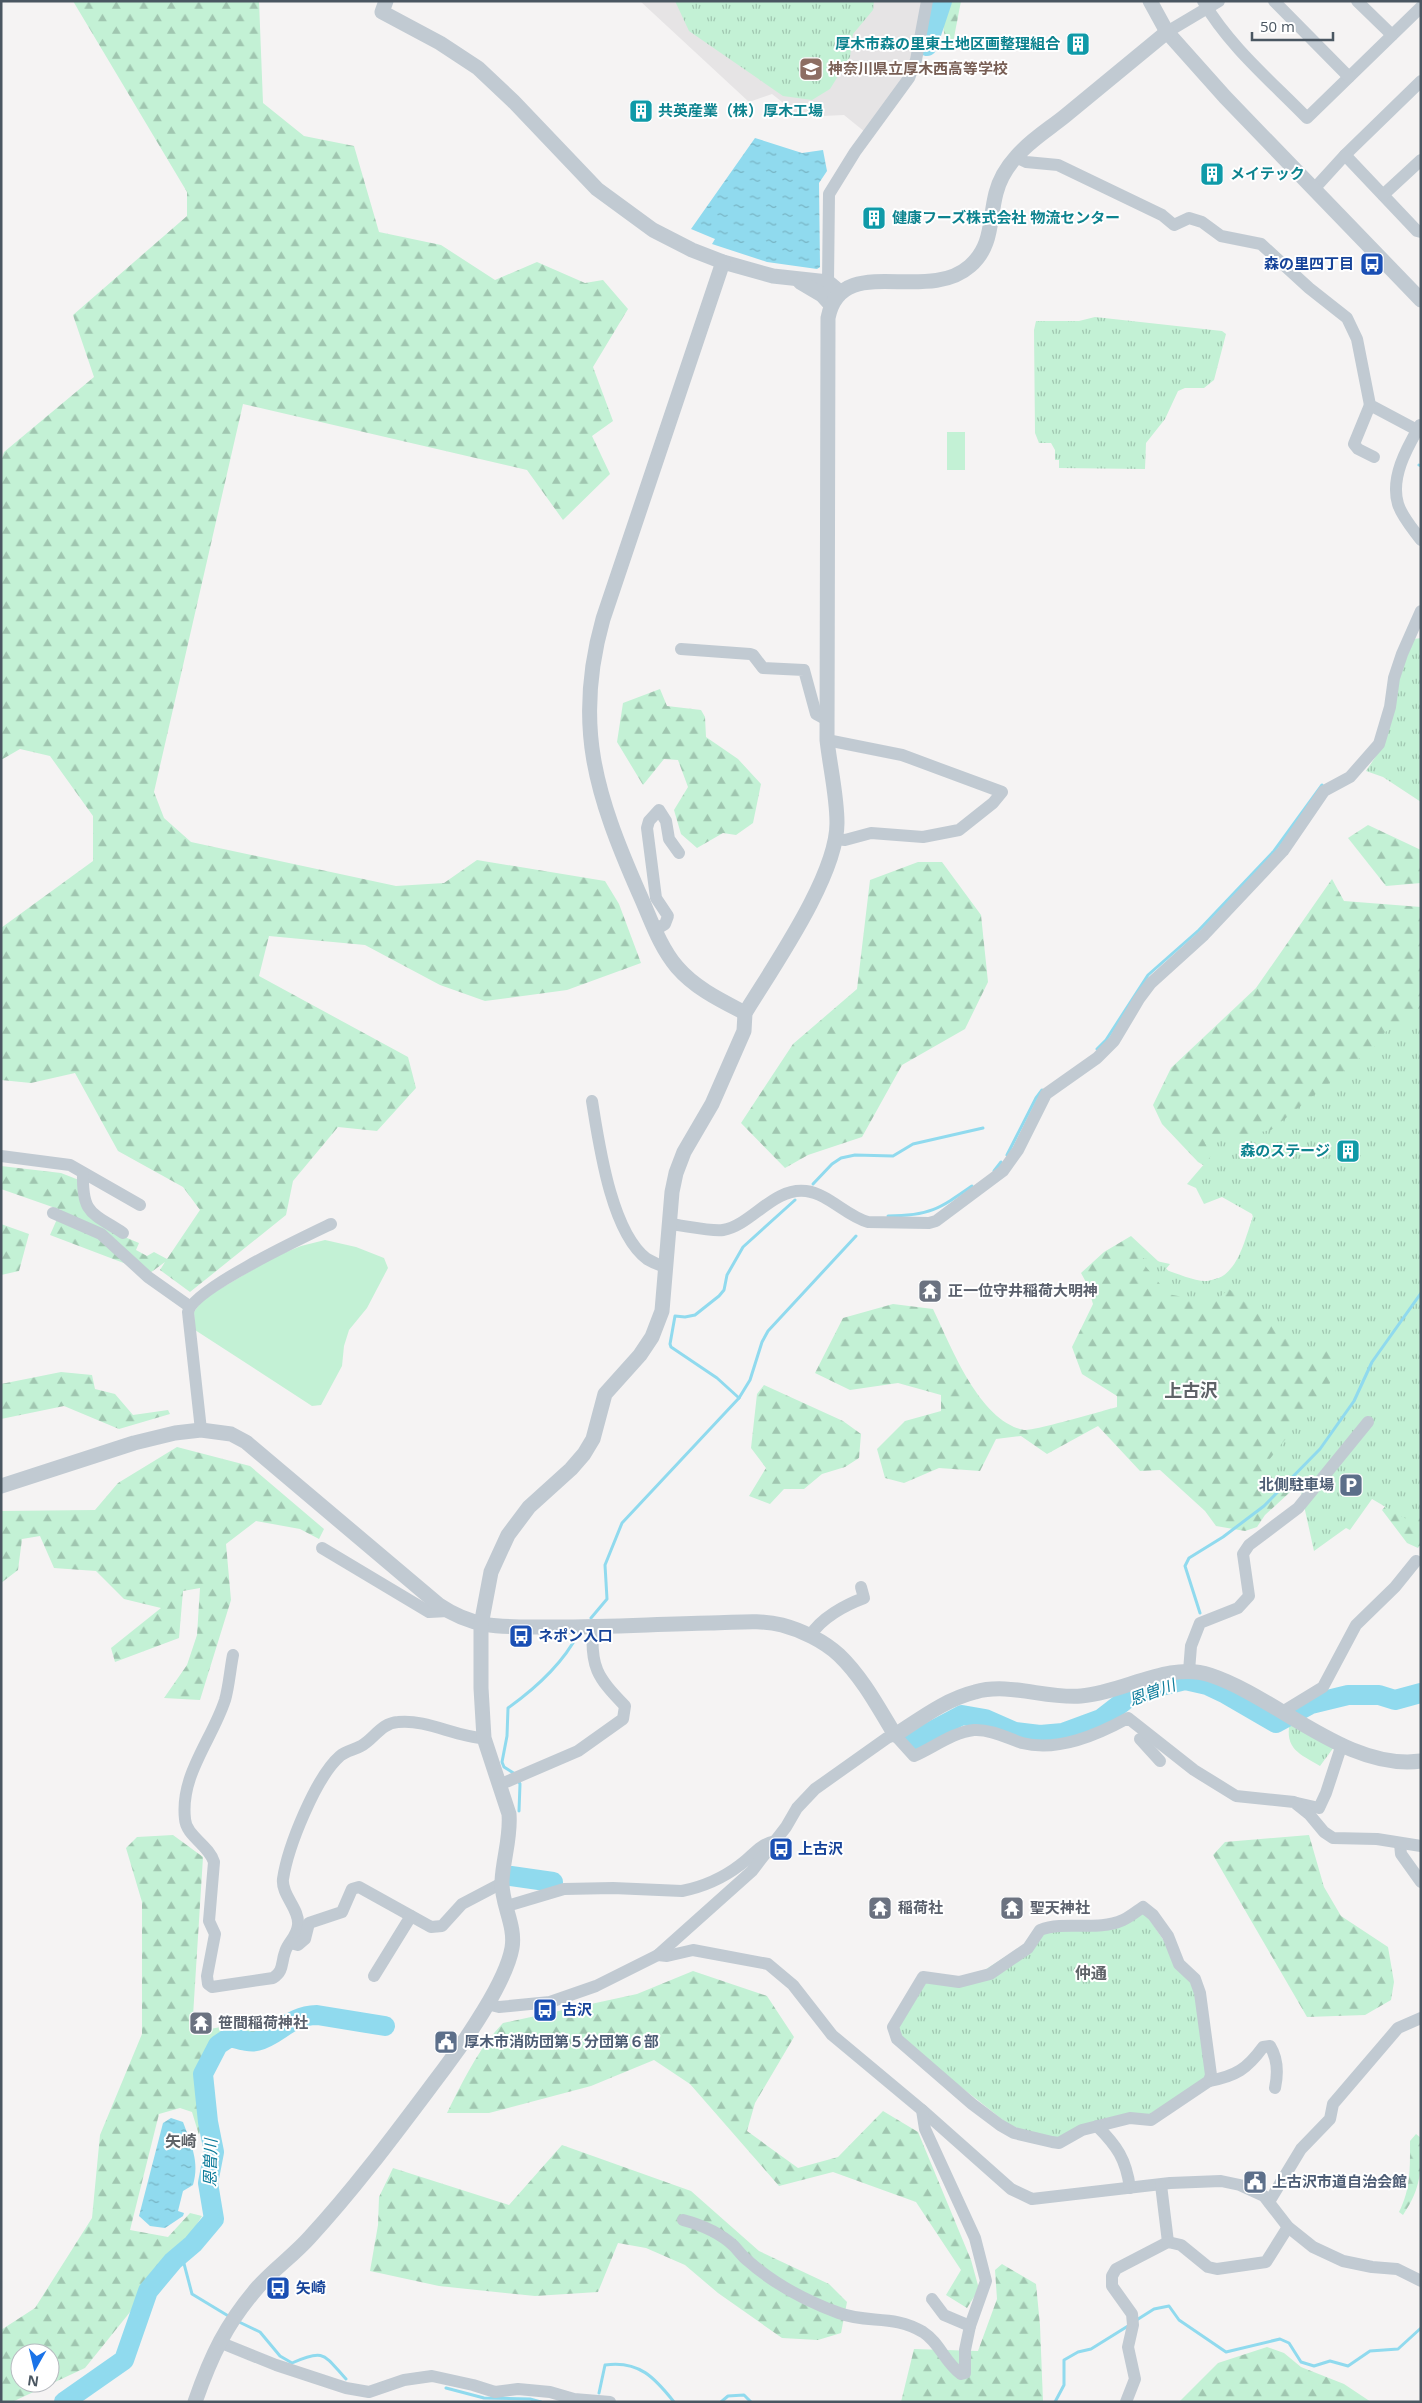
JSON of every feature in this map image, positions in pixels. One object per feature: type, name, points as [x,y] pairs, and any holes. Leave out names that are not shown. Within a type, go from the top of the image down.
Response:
[{"type":"street","points":[[386,1],[382,12],[440,42],[495,83],[597,189],[669,239],[723,262],[773,276],[834,287],[861,282],[944,280],[959,275],[971,266],[984,251],[988,241],[996,191],[1016,157],[1167,32],[1205,5],[1219,1]]},
{"type":"street","points":[[195,2402],[218,2342],[228,2326],[259,2286],[309,2238],[376,2158],[463,2044],[487,2004],[512,1949],[512,1934],[502,1883],[510,1826],[511,1780],[484,1738],[481,1688],[481,1625],[491,1572],[508,1535],[529,1507],[571,1469],[584,1454],[593,1439],[605,1394],[640,1355],[652,1337],[662,1311],[672,1192],[681,1159],[712,1104],[744,1031],[745,1013],[804,915],[832,854],[836,839],[836,808],[826,720],[828,328],[834,287],[829,194],[855,152],[909,78],[916,60],[927,1]]},
{"type":"street","points":[[1150,1],[1167,32],[1225,97],[1421,300]]},
{"type":"street","points":[[1274,1],[1348,77]]},
{"type":"street","points":[[1357,1],[1392,35]]},
{"type":"street","points":[[1205,5],[1244,55],[1307,118],[1421,7]]},
{"type":"street","points":[[1314,190],[1345,155],[1421,81]]},
{"type":"street","points":[[1345,155],[1421,232]]},
{"type":"street","points":[[1016,157],[1026,162],[1058,165],[1162,215],[1174,226],[1189,218],[1202,222],[1222,236],[1261,244],[1346,318],[1357,339],[1370,405],[1354,444],[1358,449],[1374,457]]},
{"type":"street","points":[[1383,195],[1421,160]]},
{"type":"street","points":[[723,262],[604,619],[594,654],[588,723],[591,753],[598,786],[619,848],[667,955],[688,979],[700,988],[745,1013]]},
{"type":"street","points":[[796,280],[822,295],[831,305]]},
{"type":"street","points":[[1370,405],[1419,427],[1399,468],[1396,490],[1398,504],[1421,540]]},
{"type":"street","points":[[670,1224],[723,1230],[737,1224],[790,1192],[806,1191],[820,1196],[860,1220],[929,1223],[950,1211],[1002,1171],[1018,1150],[1046,1094],[1086,1066],[1114,1041],[1151,983],[1204,935],[1283,851],[1324,790],[1350,777],[1379,744],[1390,707],[1394,678],[1399,662],[1421,611]]},
{"type":"street","points":[[682,649],[750,654],[753,655],[763,668],[804,670],[816,714],[826,720]]},
{"type":"street","points":[[827,740],[902,755],[1002,792],[993,803],[959,830],[923,837],[872,833],[845,840],[836,839]]},
{"type":"street","points":[[655,930],[666,924],[668,916],[656,898],[647,828],[649,821],[659,810],[666,821],[669,839],[679,853]]},
{"type":"street","points":[[592,1101],[616,1213],[629,1236],[647,1258],[665,1267]]},
{"type":"street","points":[[1,1156],[62,1163],[140,1205]]},
{"type":"street","points":[[83,1173],[82,1196],[88,1211],[123,1233]]},
{"type":"street","points":[[53,1213],[100,1234],[134,1269],[189,1306]]},
{"type":"street","points":[[201,1430],[188,1312],[189,1306],[212,1288],[261,1259],[330,1224]]},
{"type":"street","points":[[1189,1670],[1191,1646],[1200,1623],[1238,1608],[1249,1596],[1243,1554],[1248,1545],[1298,1508],[1368,1422]]},
{"type":"street","points":[[1,1486],[134,1443],[176,1433],[201,1430],[231,1434],[246,1442],[448,1611],[481,1625],[593,1626],[746,1621],[783,1625],[810,1636],[838,1654],[867,1688],[895,1735],[914,1756],[960,1734],[975,1730],[987,1731],[1024,1743],[1057,1746],[1110,1728],[1128,1718],[1194,1770],[1236,1796],[1294,1802],[1319,1808],[1326,1793],[1342,1744]]},
{"type":"street","points":[[322,1548],[429,1612],[448,1611]]},
{"type":"street","points":[[1288,1715],[1323,1687],[1356,1625],[1395,1587],[1416,1561]]},
{"type":"street","points":[[810,1636],[818,1624],[853,1602],[864,1598],[861,1587]]},
{"type":"street","points":[[511,1780],[578,1751],[623,1718],[625,1706],[607,1687],[594,1664],[593,1626]]},
{"type":"street","points":[[230,1662],[225,1700],[195,1764],[189,1780],[185,1806],[186,1824],[212,1854],[214,1862],[209,1920],[215,1934],[207,1976],[208,1984],[212,1987],[273,1978],[278,1975],[282,1968],[285,1951],[298,1927],[298,1918],[283,1880],[294,1840],[326,1771],[342,1755],[362,1746],[384,1726],[397,1722],[431,1725],[470,1738],[484,1738]]},
{"type":"street","points":[[487,2004],[499,2007],[550,2002],[596,1986],[658,1955],[752,1871],[797,1808],[824,1781],[887,1738],[954,1699],[976,1692],[997,1689],[1060,1696],[1081,1696],[1108,1692],[1170,1673],[1189,1670],[1218,1678],[1358,1753],[1386,1761],[1421,1761]]},
{"type":"street","points":[[1140,1739],[1160,1761]]},
{"type":"street","points":[[1294,1802],[1309,1814],[1329,1837],[1377,1839],[1421,1846]]},
{"type":"street","points":[[506,1906],[564,1889],[690,1890],[719,1879],[741,1864],[760,1846],[775,1841]]},
{"type":"street","points":[[1400,1844],[1401,1854],[1421,1882]]},
{"type":"street","points":[[291,1943],[298,1945],[305,1938],[309,1923],[342,1912],[352,1889],[359,1887],[431,1927],[442,1926],[462,1904],[502,1883]]},
{"type":"street","points":[[1210,2081],[1211,2075],[1200,1994],[1195,1980],[1179,1964],[1168,1936],[1144,1903],[1122,1921],[1102,1925],[1064,1926],[1040,1930],[1028,1948],[990,1974],[959,1982],[923,1977],[893,2027],[897,2039],[904,2046],[972,2104],[1014,2133],[1038,2140],[1059,2143],[1082,2130],[1097,2126],[1130,2118],[1151,2120],[1210,2081],[1230,2077],[1251,2063],[1263,2046],[1270,2046],[1275,2057],[1278,2075],[1275,2088]]},
{"type":"street","points":[[374,1976],[411,1916]]},
{"type":"street","points":[[658,1955],[667,1956],[693,1950],[768,1964],[793,1984],[832,2035],[922,2110],[1011,2189],[1022,2196],[1032,2199],[1161,2185],[1221,2181],[1248,2188],[1264,2196],[1288,2227],[1313,2247],[1343,2261],[1397,2269],[1421,2280]]},
{"type":"street","points":[[1269,2202],[1301,2149],[1330,2119],[1334,2104],[1398,2028],[1421,2018]]},
{"type":"street","points":[[683,2220],[718,2233],[746,2259],[780,2284],[807,2299],[851,2318],[898,2321],[914,2327],[938,2345],[955,2371],[960,2374],[965,2373],[965,2350],[970,2326],[986,2281],[975,2238],[925,2129],[922,2110]]},
{"type":"street","points":[[1097,2126],[1114,2143],[1123,2157],[1130,2188]]},
{"type":"street","points":[[1161,2185],[1168,2242]]},
{"type":"street","points":[[1126,2402],[1135,2380],[1128,2347],[1133,2321],[1112,2286],[1113,2273],[1116,2269],[1168,2242],[1182,2245],[1208,2267],[1217,2269],[1266,2262],[1288,2227]]},
{"type":"street","points":[[932,2299],[944,2315],[970,2326]]},
{"type":"street","points":[[218,2342],[285,2368],[346,2388],[369,2392],[404,2380],[432,2376],[473,2384],[495,2392],[526,2390],[550,2392],[574,2399],[610,2402]]},
{"type":"shaded area","name":"神奈川県立厚木西高等学校","points":[[640,1],[922,1],[911,62],[905,76],[865,132],[844,115],[801,117],[772,94],[749,102]]},
{"type":"green space","points":[[73,1],[259,1],[263,103],[304,136],[354,146],[379,232],[441,245],[495,280],[537,262],[585,283],[603,280],[628,309],[593,367],[613,421],[592,436],[610,474],[563,520],[527,470],[243,404],[154,792],[164,818],[191,842],[396,886],[444,883],[477,860],[605,881],[619,904],[641,963],[567,990],[485,1001],[440,985],[365,945],[269,936],[259,976],[408,1057],[416,1088],[377,1131],[338,1127],[293,1181],[286,1215],[190,1292],[160,1270],[165,1262],[150,1273],[50,1235],[61,1210],[1,1189],[1,1166],[61,1173],[79,1180],[87,1212],[127,1238],[139,1243],[136,1250],[147,1256],[154,1252],[167,1259],[200,1210],[183,1187],[118,1151],[75,1073],[31,1083],[1,1080],[1,928],[93,861],[93,816],[50,756],[20,749],[1,760],[1,461],[4,452],[94,377],[73,315],[187,216],[187,192]]},
{"type":"green space","points":[[675,1],[874,1],[873,10],[853,34],[850,57],[830,89],[812,100],[783,96],[689,31]]},
{"type":"green space","points":[[949,1],[961,1],[952,48],[946,47],[943,25]]},
{"type":"green space","points":[[1095,317],[1222,331],[1226,334],[1214,380],[1204,388],[1185,388],[1178,391],[1165,419],[1146,443],[1145,469],[1059,468],[1059,460],[1055,460],[1055,450],[1051,443],[1039,443],[1035,433],[1034,330],[1036,321],[1079,321]]},
{"type":"green space","points":[[947,432],[965,432],[965,470],[947,470]]},
{"type":"green space","points":[[1421,638],[1421,802],[1383,777],[1366,771],[1376,756],[1398,679],[1414,639]]},
{"type":"green space","points":[[660,689],[667,706],[701,710],[705,717],[706,737],[738,759],[761,784],[753,823],[736,835],[723,833],[697,848],[681,834],[674,810],[688,787],[678,760],[664,759],[643,785],[617,742],[623,703]]},
{"type":"green space","points":[[1368,825],[1421,850],[1421,883],[1386,886],[1348,838]]},
{"type":"green space","points":[[918,862],[942,862],[981,915],[988,982],[965,1029],[902,1065],[862,1137],[808,1155],[785,1168],[741,1123],[793,1044],[857,989],[870,880]]},
{"type":"green space","points":[[1332,879],[1344,901],[1421,907],[1421,1172],[1351,1341],[1301,1482],[1265,1515],[1257,1527],[1245,1531],[1216,1526],[1205,1511],[1160,1470],[1140,1471],[1098,1426],[1047,1454],[1021,1436],[996,1439],[980,1471],[939,1468],[904,1483],[885,1478],[877,1449],[905,1421],[941,1411],[941,1395],[898,1383],[850,1390],[815,1373],[843,1318],[893,1304],[933,1309],[968,1380],[980,1398],[1008,1424],[1024,1430],[1117,1407],[1117,1396],[1082,1374],[1072,1347],[1093,1304],[1087,1284],[1081,1273],[1104,1252],[1131,1236],[1186,1287],[1237,1273],[1255,1209],[1242,1188],[1198,1162],[1162,1124],[1153,1105],[1171,1068],[1256,988]]},
{"type":"green space","points":[[1421,1004],[1421,1518],[1408,1520],[1372,1499],[1350,1530],[1346,1528],[1314,1551],[1301,1492],[1265,1465],[1336,1375],[1334,1352],[1301,1344],[1273,1325],[1229,1289],[1213,1303],[1168,1294],[1138,1257],[1170,1264],[1165,1270],[1196,1280],[1217,1279],[1226,1274],[1233,1266],[1243,1247],[1253,1217],[1252,1214],[1222,1197],[1204,1204],[1196,1188],[1187,1184],[1212,1155],[1205,1143],[1271,1130],[1375,1046],[1385,1032],[1407,1021]]},
{"type":"green space","points":[[1,1224],[29,1234],[19,1271],[1,1275]]},
{"type":"green space","points":[[325,1240],[356,1247],[384,1258],[388,1268],[367,1308],[349,1330],[344,1346],[342,1366],[321,1405],[312,1406],[195,1330],[194,1312],[203,1299],[274,1257],[301,1246]]},
{"type":"green space","points":[[61,1372],[92,1375],[95,1389],[115,1394],[133,1415],[168,1410],[170,1414],[119,1429],[64,1406],[1,1419],[1,1384]]},
{"type":"green space","points":[[764,1385],[843,1421],[861,1434],[859,1458],[845,1467],[822,1474],[804,1489],[784,1489],[770,1504],[749,1496],[766,1468],[751,1448],[757,1394]]},
{"type":"green space","points":[[1421,1438],[1421,1544],[1418,1548],[1407,1543],[1382,1510],[1407,1482]]},
{"type":"green space","points":[[177,1447],[250,1466],[324,1529],[319,1539],[300,1529],[256,1521],[226,1544],[231,1600],[200,1700],[164,1698],[187,1665],[197,1635],[200,1588],[183,1591],[179,1638],[115,1662],[111,1648],[161,1608],[124,1599],[96,1571],[54,1568],[40,1536],[22,1539],[18,1570],[1,1583],[1,1511],[95,1510],[118,1483]]},
{"type":"green space","points":[[1290,1722],[1334,1747],[1320,1766],[1295,1750],[1289,1739]]},
{"type":"green space","points":[[173,1835],[203,1857],[192,2032],[291,2015],[296,2023],[210,2055],[202,2084],[203,2116],[199,2135],[192,2112],[180,2108],[159,2114],[130,2230],[168,2237],[190,2213],[202,2216],[184,2245],[85,2368],[60,2380],[60,2343],[10,2343],[10,2393],[31,2393],[12,2402],[1,2402],[1,2330],[35,2308],[92,2218],[100,2135],[142,2034],[142,1902],[126,1848],[137,1837]]},
{"type":"green space","points":[[1309,1835],[1324,1887],[1341,1916],[1388,1947],[1394,1982],[1391,2000],[1365,2015],[1307,2017],[1213,1855],[1225,1842]]},
{"type":"green space","points":[[1145,1913],[1192,1982],[1199,2008],[1206,2076],[1204,2081],[1148,2115],[1060,2139],[1027,2132],[1008,2124],[901,2040],[898,2024],[922,1980],[963,1984],[1045,1931]]},
{"type":"green space","points":[[693,1971],[767,1996],[794,2037],[755,2103],[747,2131],[798,2168],[838,2157],[883,2111],[918,2132],[971,2260],[979,2289],[967,2308],[946,2295],[961,2270],[916,2202],[833,2172],[779,2186],[690,2084],[654,2060],[591,2086],[489,2113],[447,2113],[479,2054],[503,2023],[637,1994]]},
{"type":"green space","points":[[1416,2134],[1421,2138],[1419,2178],[1414,2196],[1403,2215],[1399,2212],[1408,2186],[1410,2141]]},
{"type":"green space","points":[[562,2145],[691,2191],[759,2251],[829,2284],[847,2302],[841,2333],[818,2340],[782,2338],[718,2293],[685,2265],[646,2248],[618,2243],[598,2292],[535,2296],[439,2286],[370,2271],[378,2225],[379,2197],[393,2168],[509,2205]]},
{"type":"green space","points":[[1002,2264],[1036,2284],[1040,2325],[1043,2402],[901,2402],[914,2349],[978,2351],[997,2299],[995,2270]]},
{"type":"green space","points":[[1267,2347],[1284,2353],[1301,2367],[1344,2384],[1371,2402],[1179,2402],[1218,2363]]},
{"type":"water","points":[[755,138],[802,153],[823,150],[827,171],[819,183],[820,267],[817,269],[767,262],[712,244],[715,239],[691,229]]},
{"type":"water","points":[[171,2118],[183,2122],[194,2153],[196,2169],[193,2185],[183,2191],[178,2211],[184,2213],[183,2216],[165,2228],[150,2226],[139,2216],[163,2123]]},
{"type":"waterway","points":[[927,46],[942,1]]},
{"type":"waterway","points":[[1097,1049],[1106,1040],[1148,975],[1199,930],[1274,851],[1322,785]]},
{"type":"waterway","points":[[1007,1155],[1042,1090]]},
{"type":"waterway","points":[[813,1184],[832,1164],[841,1158],[855,1155],[893,1156],[913,1144],[983,1128]]},
{"type":"waterway","points":[[994,1171],[1001,1162]]},
{"type":"waterway","points":[[888,1216],[914,1215],[933,1210],[972,1186]]},
{"type":"waterway","points":[[739,1398],[717,1378],[671,1347],[675,1316],[695,1315],[719,1296],[724,1290],[727,1275],[743,1247],[795,1200]]},
{"type":"waterway","points":[[591,1618],[607,1599],[605,1565],[622,1523],[739,1398],[750,1380],[762,1342],[768,1331],[856,1236]]},
{"type":"waterway","points":[[1200,1613],[1185,1566],[1189,1558],[1223,1537],[1264,1506],[1320,1449],[1354,1401],[1372,1362],[1421,1293]]},
{"type":"waterway","points":[[515,1774],[504,1767],[502,1762],[507,1736],[508,1708],[548,1675],[564,1656],[578,1634]]},
{"type":"waterway","name":"恩曽川","points":[[913,1741],[962,1715],[985,1719],[1015,1732],[1040,1735],[1063,1733],[1101,1719],[1128,1698],[1161,1686],[1185,1680],[1207,1685],[1276,1723],[1311,1704],[1348,1695],[1379,1695],[1395,1700],[1421,1693]]},
{"type":"waterway","points":[[518,1780],[520,1784],[519,1811]]},
{"type":"waterway","name":"恩曽川","points":[[511,1876],[553,1882]]},
{"type":"waterway","name":"恩曽川","points":[[64,2402],[124,2360],[148,2291],[173,2261],[193,2244],[214,2219],[208,2183],[214,2152],[208,2122],[203,2074],[218,2045],[230,2037],[257,2041],[299,2018],[307,2016],[317,2015],[385,2026]]},
{"type":"waterway","points":[[182,2256],[192,2294],[230,2317]]},
{"type":"waterway","points":[[1135,2321],[1154,2309],[1169,2306],[1179,2320],[1226,2352],[1280,2339],[1289,2343],[1301,2362],[1314,2366],[1330,2361],[1348,2366],[1370,2351],[1398,2349],[1421,2328]]},
{"type":"waterway","points":[[237,2321],[260,2332],[280,2356],[292,2363],[311,2356],[323,2356],[346,2379]]},
{"type":"waterway","points":[[1055,2402],[1064,2385],[1064,2360],[1078,2352],[1091,2349],[1128,2326]]},
{"type":"waterway","points":[[599,2393],[605,2365],[627,2365],[637,2368],[653,2378],[674,2402]]},
{"type":"waterway","points":[[446,2388],[484,2398],[530,2399],[541,2402]]},
{"type":"waterway","points":[[721,2402],[728,2396],[744,2395],[751,2402]]},
{"type":"place","name":"厚木市森の里東土地区画整理組合","points":[[1078,44]]},
{"type":"place","name":"神奈川県立厚木西高等学校","points":[[811,69]]},
{"type":"place","name":"共英産業（株）厚木工場","points":[[641,111]]},
{"type":"place","name":"メイテック","points":[[1212,174]]},
{"type":"place","name":"健康フーズ株式会社 物流センター","points":[[874,218]]},
{"type":"place","name":"森の里四丁目","points":[[1372,264]]},
{"type":"place","name":"森のステージ","points":[[1348,1151]]},
{"type":"place","name":"正一位守井稲荷大明神","points":[[930,1291]]},
{"type":"place","name":"北側駐車場","points":[[1351,1485]]},
{"type":"place","name":"ネポン入口","points":[[521,1636]]},
{"type":"place","name":"上古沢","points":[[781,1849]]},
{"type":"place","name":"稲荷社","points":[[880,1908]]},
{"type":"place","name":"聖天神社","points":[[1012,1908]]},
{"type":"place","name":"古沢","points":[[545,2010]]},
{"type":"place","name":"笹間稲荷神社","points":[[201,2023]]},
{"type":"place","name":"厚木市消防団第５分団第６部","points":[[446,2042]]},
{"type":"place","name":"上古沢市道自治会館","points":[[1255,2182]]},
{"type":"place","name":"矢崎","points":[[278,2288]]},
{"type":"district","name":"上古沢","points":[[1191,1391]]},
{"type":"district","name":"仲通","points":[[1091,1973]]},
{"type":"district","name":"矢崎","points":[[181,2141]]}]
